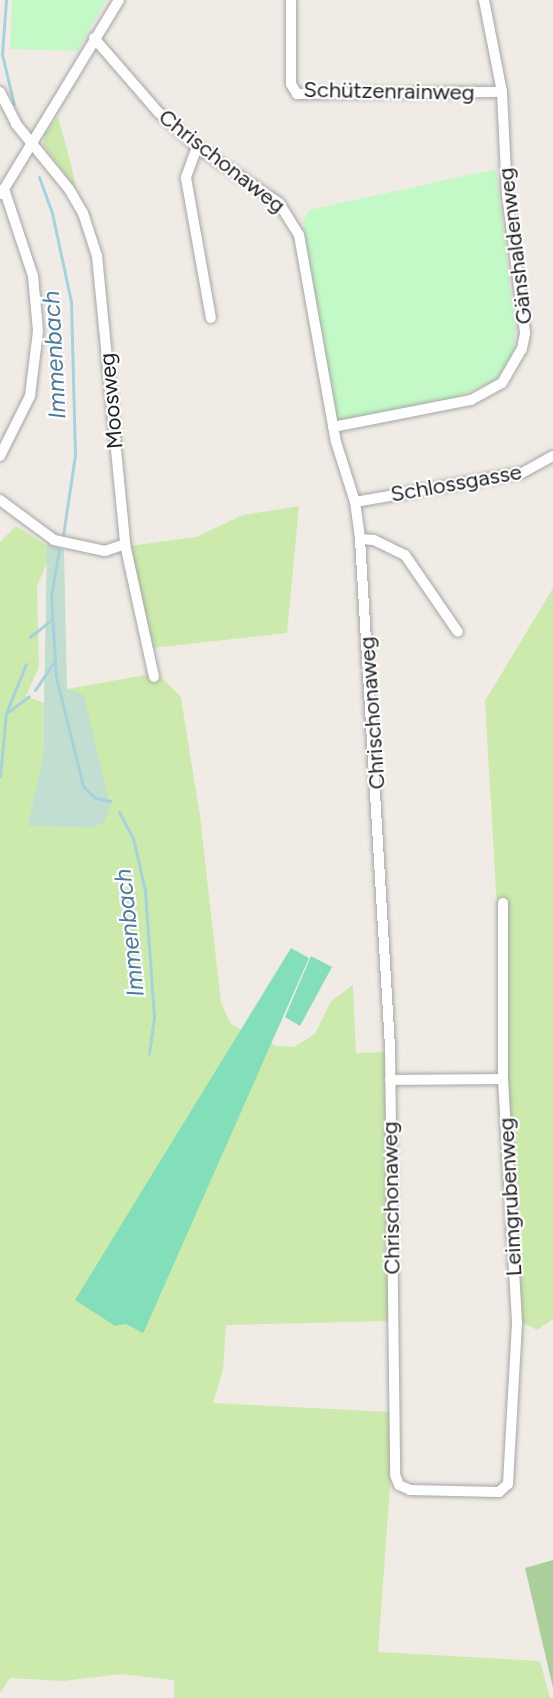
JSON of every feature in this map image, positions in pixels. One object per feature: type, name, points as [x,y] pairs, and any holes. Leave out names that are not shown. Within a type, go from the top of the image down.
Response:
[{"type":"street","points":[[0,456],[30,396],[38,331],[33,276],[2,192],[119,0]]},
{"type":"street","name":"Schützenrainweg","points":[[291,0],[291,84],[297,94],[502,92]]},
{"type":"street","name":"Gänshaldenweg","points":[[333,427],[471,400],[502,383],[512,370],[525,333],[507,195],[502,92],[484,0]]},
{"type":"street","name":"Chrischonaweg","points":[[94,38],[158,112],[197,147],[279,203],[295,222],[333,427],[355,502],[360,539],[383,879],[390,1080],[395,1475],[399,1485]]},
{"type":"street","name":"Moosweg","points":[[0,92],[30,143],[69,189],[83,213],[98,256],[125,544],[154,677]]},
{"type":"street","points":[[197,147],[186,178],[211,318]]},
{"type":"street","name":"Schlossgasse","points":[[355,502],[522,473],[553,456]]},
{"type":"street","points":[[0,500],[54,540],[105,551],[125,544]]},
{"type":"street","points":[[360,539],[374,540],[405,555],[458,632]]},
{"type":"street","name":"Leimgrubenweg","points":[[399,1485],[410,1490],[505,1490],[517,1322],[503,1079],[503,903]]},
{"type":"street","points":[[390,1080],[503,1079]]},
{"type":"green space","points":[[12,0],[106,0],[77,51],[10,49]]},
{"type":"green space","points":[[58,117],[76,189],[43,145],[45,133]]},
{"type":"green space","points":[[496,169],[515,329],[514,351],[503,371],[490,383],[457,397],[336,422],[303,221],[309,210]]},
{"type":"green space","points":[[299,506],[287,633],[152,648],[130,546],[196,537],[243,515]]},
{"type":"green space","points":[[16,526],[53,550],[37,586],[39,667],[26,696],[44,703],[43,757],[29,826],[90,828],[67,689],[151,674],[160,676],[181,697],[200,816],[221,1003],[231,1024],[277,1046],[294,1047],[315,1034],[331,1001],[353,985],[356,1053],[390,1052],[390,1321],[226,1325],[223,1370],[213,1403],[390,1412],[390,1487],[378,1652],[540,1661],[550,1698],[174,1698],[174,1680],[121,1674],[63,1681],[10,1678],[0,1693],[0,542]]},
{"type":"green space","points":[[47,542],[64,550],[67,689],[84,695],[110,807],[104,823],[90,828],[28,826],[43,757]]},
{"type":"green space","points":[[553,588],[553,1319],[537,1330],[521,1322],[485,701]]},
{"type":"green space","points":[[291,948],[309,958],[146,1327],[143,1333],[126,1324],[115,1326],[75,1300]]},
{"type":"green space","points":[[311,956],[332,967],[300,1026],[285,1017]]},
{"type":"green space","points":[[553,1560],[553,1688],[525,1568]]},
{"type":"waterway","name":"Immenbach","points":[[6,0],[2,54],[14,105]]},
{"type":"waterway","name":"Immenbach","points":[[39,177],[52,213],[71,302],[75,455],[63,535]]},
{"type":"waterway","name":"Immenbach","points":[[59,550],[51,596],[56,677],[83,786],[95,798],[111,801]]},
{"type":"waterway","points":[[30,637],[52,619]]},
{"type":"waterway","points":[[35,690],[54,662]]},
{"type":"waterway","points":[[0,776],[6,713],[26,664]]},
{"type":"waterway","points":[[8,712],[29,696]]},
{"type":"waterway","name":"Immenbach","points":[[119,812],[133,838],[145,891],[154,1018],[149,1054]]}]
